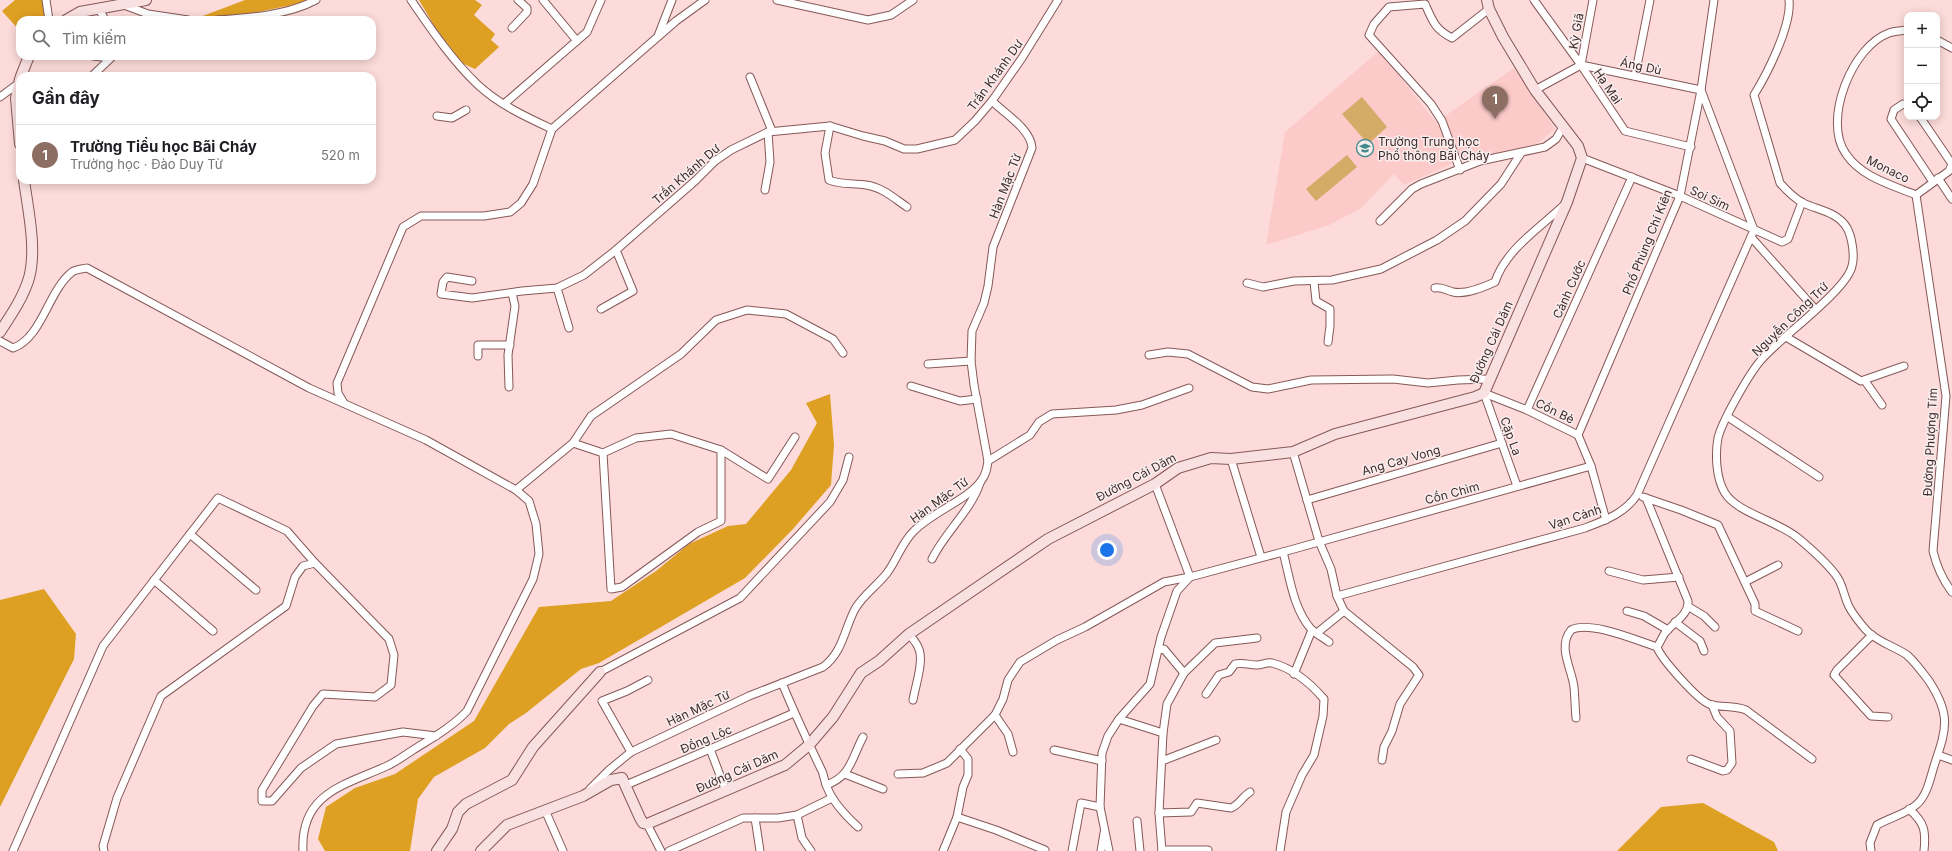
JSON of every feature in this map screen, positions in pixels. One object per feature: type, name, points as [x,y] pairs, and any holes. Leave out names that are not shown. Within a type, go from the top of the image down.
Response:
[{"type":"street","points":[[46,0],[48,16]]},
{"type":"street","points":[[73,16],[80,12],[146,0]]},
{"type":"street","points":[[256,16],[304,6],[316,0]]},
{"type":"street","points":[[410,0],[454,60],[478,85],[504,104],[552,129]]},
{"type":"street","points":[[512,28],[527,12],[527,8],[518,0]]},
{"type":"street","points":[[543,0],[577,41]]},
{"type":"street","points":[[504,104],[587,32],[602,0]]},
{"type":"street","points":[[657,38],[672,0]]},
{"type":"street","points":[[344,403],[338,393],[337,383],[403,228],[422,216],[484,216],[510,212],[522,203],[533,184],[552,129],[697,4],[705,0]]},
{"type":"street","points":[[777,0],[868,20],[891,15],[913,0]]},
{"type":"street","name":"Trần Khánh Dư","points":[[472,281],[447,277],[441,294],[472,298],[557,288],[584,275],[616,250],[715,161],[731,150],[770,132],[830,126],[885,141],[904,149],[917,148],[955,140],[975,121],[992,101],[1022,58],[1058,0]]},
{"type":"street","name":"Hạ Mai","points":[[1534,0],[1581,65],[1625,131],[1690,146]]},
{"type":"street","name":"Kỳ Giã","points":[[1581,65],[1593,0]]},
{"type":"street","points":[[1635,76],[1650,0]]},
{"type":"street","name":"Phố Phùng Chí Kiên","points":[[1578,435],[1680,196],[1701,90],[1714,0]]},
{"type":"street","name":"Nguyễn Công Trứ","points":[[1789,0],[1790,5],[1783,34],[1768,73],[1754,95],[1780,183],[1789,193],[1802,202],[1835,216],[1847,228],[1852,247],[1852,267],[1842,285],[1762,359],[1745,384],[1728,417],[1719,436],[1716,451],[1720,478],[1725,493],[1737,506],[1785,528],[1804,543],[1836,574],[1844,589],[1847,604],[1872,635],[1907,656],[1924,673],[1938,693],[1944,708],[1946,720],[1945,732],[1924,795],[1916,805],[1877,825],[1870,843],[1871,851]]},
{"type":"street","points":[[1460,170],[1438,115],[1431,104],[1369,35],[1374,24],[1389,7],[1425,4],[1440,31],[1452,38],[1488,4],[1503,37],[1534,90],[1578,146],[1582,158]]},
{"type":"street","points":[[122,5],[148,14],[161,16]]},
{"type":"street","points":[[99,9],[103,16]]},
{"type":"street","name":"Monaco","points":[[1904,30],[1888,33],[1873,44],[1862,56],[1845,84],[1838,107],[1837,130],[1842,147],[1853,162],[1860,168],[1870,175],[1916,195]]},
{"type":"street","points":[[1940,42],[1952,48]]},
{"type":"street","points":[[23,72],[27,60]]},
{"type":"street","points":[[96,72],[109,60]]},
{"type":"street","points":[[1534,90],[1581,65]]},
{"type":"street","name":"Áng Dù","points":[[1581,65],[1701,90]]},
{"type":"street","points":[[750,77],[770,132],[770,162],[766,190]]},
{"type":"street","points":[[0,96],[16,82]]},
{"type":"street","points":[[1701,90],[1754,230],[1751,237],[1815,309]]},
{"type":"street","name":"Hàn Mặc Tử","points":[[583,796],[609,770],[631,752],[749,696],[823,667],[831,661],[841,646],[854,610],[863,597],[886,574],[895,561],[903,544],[913,531],[926,520],[980,483],[986,474],[988,461],[971,361],[972,331],[984,303],[988,286],[993,247],[1032,148],[1031,141],[1022,128],[992,101]]},
{"type":"street","points":[[1904,104],[1894,110],[1891,119],[1936,180],[1952,199]]},
{"type":"street","points":[[437,116],[452,118],[466,110]]},
{"type":"street","points":[[1916,195],[1936,180],[1950,173],[1952,164],[1922,120]]},
{"type":"street","points":[[830,126],[824,153],[829,180],[836,183],[852,183],[879,188],[907,207]]},
{"type":"street","points":[[1380,221],[1412,189],[1421,184],[1480,162],[1545,147],[1556,139],[1563,127]]},
{"type":"street","points":[[1247,283],[1263,287],[1294,281],[1314,282],[1332,280],[1381,269],[1437,240],[1465,221],[1501,184],[1521,153]]},
{"type":"street","name":"Soi Sim","points":[[1582,158],[1680,196],[1754,230],[1786,242],[1802,202]]},
{"type":"street","name":"Đường Cái Dăm","points":[[647,824],[785,765],[809,745],[833,717],[861,673],[879,661],[908,634],[1048,539],[1155,484],[1178,468],[1211,458],[1231,459],[1293,452],[1335,434],[1475,397],[1484,393],[1567,202],[1582,158]]},
{"type":"street","name":"Cảnh Cước","points":[[1527,410],[1632,177]]},
{"type":"street","points":[[0,332],[18,303],[29,278],[31,258],[30,231],[24,184]]},
{"type":"street","name":"Đường Phượng Tím","points":[[1916,195],[1946,396],[1934,551],[1937,568],[1944,582],[1952,592]]},
{"type":"street","points":[[1435,288],[1442,288],[1454,293],[1482,288],[1495,282],[1500,268],[1516,250],[1541,224],[1567,202]]},
{"type":"street","name":"Vạn Cảnh","points":[[1338,596],[1585,528],[1606,520],[1631,505],[1638,495],[1751,237]]},
{"type":"street","points":[[601,308],[633,291],[616,250]]},
{"type":"street","points":[[0,341],[13,348],[22,345],[30,336],[61,284],[73,270],[87,268],[308,388],[426,440],[516,490],[529,501],[536,524],[539,554],[533,579],[467,711],[457,722],[436,736],[388,765],[340,785],[321,800],[312,811],[302,835],[303,851]]},
{"type":"street","points":[[1314,282],[1316,301],[1330,309],[1328,342]]},
{"type":"street","points":[[557,288],[569,328]]},
{"type":"street","points":[[509,387],[510,345],[514,306],[512,293]]},
{"type":"street","points":[[516,490],[573,443],[591,416],[681,354],[716,320],[747,310],[786,314],[833,339],[843,353]]},
{"type":"street","points":[[1786,337],[1857,380],[1865,381],[1904,366]]},
{"type":"street","points":[[478,356],[478,344],[510,345]]},
{"type":"street","points":[[1149,355],[1168,352],[1196,356],[1243,382],[1261,389],[1268,389],[1311,380],[1392,379],[1428,383],[1489,379]]},
{"type":"street","points":[[928,364],[971,361]]},
{"type":"street","points":[[1865,381],[1882,405]]},
{"type":"street","points":[[910,386],[960,401],[977,400]]},
{"type":"street","points":[[988,461],[1030,435],[1039,422],[1052,414],[1116,410],[1142,405],[1189,388]]},
{"type":"street","name":"Cồn Bè","points":[[1484,393],[1527,410],[1578,435],[1591,466],[1606,520]]},
{"type":"street","name":"Cặp La","points":[[1484,393],[1518,486]]},
{"type":"street","points":[[1728,417],[1818,477]]},
{"type":"street","points":[[573,443],[603,453],[636,438],[671,434],[721,450],[768,479],[795,437]]},
{"type":"street","name":"Ang Cay Vong","points":[[1307,500],[1502,443]]},
{"type":"street","points":[[603,453],[611,589],[622,587],[698,532],[721,521],[721,450]]},
{"type":"street","points":[[1293,452],[1319,541],[1331,569],[1338,596],[1344,611],[1414,667],[1419,675],[1400,704],[1392,731],[1384,746],[1382,760]]},
{"type":"street","points":[[437,851],[452,829],[458,812],[466,804],[512,780],[533,747],[600,672],[740,598],[830,502],[843,480],[849,457]]},
{"type":"street","points":[[1231,459],[1260,557]]},
{"type":"street","name":"Cồn Chìm","points":[[898,774],[923,773],[947,763],[995,714],[1003,699],[1008,680],[1020,662],[1057,640],[1085,627],[1149,589],[1164,582],[1190,577],[1283,552],[1591,466]]},
{"type":"street","points":[[932,559],[944,538],[969,507],[980,483]]},
{"type":"street","points":[[1109,851],[1100,807],[1102,752],[1108,736],[1119,719],[1150,684],[1158,650],[1177,591],[1190,577],[1155,484]]},
{"type":"street","points":[[1638,495],[1718,524],[1755,604],[1756,612],[1798,631]]},
{"type":"street","points":[[13,851],[103,646],[218,498],[287,531],[314,563],[389,639],[394,655],[391,685],[375,697],[324,694],[313,706],[262,790],[262,801],[272,801],[301,768],[336,744],[402,732],[436,736]]},
{"type":"street","points":[[1646,498],[1679,577],[1689,607],[1704,616],[1715,627]]},
{"type":"street","points":[[190,534],[256,590]]},
{"type":"street","points":[[1283,552],[1295,600],[1305,620],[1315,631],[1329,642]]},
{"type":"street","points":[[102,849],[117,798],[160,696],[286,606],[295,577],[303,566],[314,563]]},
{"type":"street","points":[[1745,582],[1778,565]]},
{"type":"street","points":[[1609,571],[1643,580],[1679,577]]},
{"type":"street","points":[[154,580],[213,631]]},
{"type":"street","points":[[1689,607],[1668,630],[1658,647],[1659,654],[1680,678],[1705,702],[1712,705],[1738,707],[1746,710],[1812,759]]},
{"type":"street","points":[[1294,674],[1315,631],[1344,611]]},
{"type":"street","points":[[1627,611],[1644,616],[1668,630]]},
{"type":"street","points":[[1675,622],[1700,640],[1704,651]]},
{"type":"street","points":[[1576,718],[1574,687],[1565,646],[1568,633],[1571,630],[1583,628],[1610,631],[1623,634],[1635,640],[1658,647]]},
{"type":"street","points":[[908,634],[919,648],[920,653],[920,665],[913,700]]},
{"type":"street","points":[[1872,635],[1837,670],[1834,675],[1871,716],[1875,718],[1888,717]]},
{"type":"street","points":[[1208,850],[1162,850],[1158,813],[1163,733],[1167,704],[1184,673],[1215,643],[1257,638]]},
{"type":"street","points":[[1158,650],[1164,649],[1184,673]]},
{"type":"street","points":[[1206,694],[1219,675],[1229,672],[1235,664],[1244,662],[1257,665],[1271,663],[1294,674],[1313,687],[1324,699],[1323,716],[1314,755],[1302,775],[1286,812],[1280,851]]},
{"type":"street","points":[[631,752],[602,702],[628,691],[648,680]]},
{"type":"street","points":[[782,683],[794,713],[822,771],[832,798],[848,818],[858,827]]},
{"type":"street","points":[[1691,759],[1723,771],[1727,770],[1732,763],[1730,731],[1717,717],[1712,705]]},
{"type":"street","name":"Đồng Lộc","points":[[626,785],[794,713]]},
{"type":"street","points":[[995,714],[1008,734],[1013,752]]},
{"type":"street","points":[[1119,719],[1163,733]]},
{"type":"street","points":[[826,785],[835,782],[845,774],[863,736]]},
{"type":"street","points":[[1162,761],[1216,740]]},
{"type":"street","points":[[710,749],[726,791]]},
{"type":"street","points":[[945,850],[957,817],[963,787],[968,775],[968,759],[960,749]]},
{"type":"street","points":[[1054,750],[1102,761]]},
{"type":"street","points":[[1938,754],[1952,760]]},
{"type":"street","points":[[845,774],[883,788]]},
{"type":"street","points":[[481,851],[507,825],[583,796],[597,787],[618,778],[622,778],[640,818],[643,823],[647,824],[661,851]]},
{"type":"street","points":[[1158,813],[1191,812],[1197,804],[1231,808],[1236,806],[1242,797],[1250,792]]},
{"type":"street","points":[[669,851],[686,847],[742,818],[778,818],[797,815],[832,798]]},
{"type":"street","points":[[1072,851],[1081,803],[1100,807]]},
{"type":"street","points":[[1909,809],[1922,822],[1925,830],[1924,851]]},
{"type":"street","points":[[545,810],[563,851]]},
{"type":"street","points":[[797,815],[802,838],[811,851]]},
{"type":"street","points":[[957,817],[996,830],[1045,850]]},
{"type":"street","points":[[755,818],[760,851]]},
{"type":"street","points":[[1137,821],[1140,851]]},
{"type":"street","points":[[1101,851],[1105,827]]},
{"type":"shaded area","points":[[15,0],[42,0],[46,16],[16,16],[16,27],[2,11]]},
{"type":"shaded area","points":[[245,0],[307,0],[302,3],[238,16],[203,16]]},
{"type":"shaded area","points":[[419,0],[475,0],[482,5],[474,15],[495,34],[491,40],[499,47],[475,69],[462,63],[435,27]]},
{"type":"shaded area","name":"Trường Trung học Phổ thông Bãi Cháy","points":[[1379,51],[1436,122],[1514,68],[1555,129],[1533,147],[1453,163],[1404,185],[1394,174],[1360,209],[1329,225],[1266,245],[1285,132]]},
{"type":"shaded area","points":[[1362,97],[1387,127],[1368,144],[1342,114]]},
{"type":"shaded area","points":[[1347,155],[1357,167],[1316,201],[1306,189]]},
{"type":"shaded area","points":[[830,394],[834,445],[831,485],[793,529],[745,578],[599,663],[581,669],[526,713],[509,724],[485,748],[434,777],[418,799],[410,851],[325,851],[318,839],[326,807],[355,788],[395,774],[474,721],[539,607],[611,601],[656,571],[689,544],[728,526],[746,524],[791,470],[817,423],[806,403]]},
{"type":"shaded area","points":[[44,589],[76,634],[74,659],[0,807],[0,600]]},
{"type":"shaded area","points":[[1703,803],[1774,842],[1778,851],[1617,851],[1661,807]]},
{"type":"place","name":"Trường Tiểu học Bãi Cháy","points":[[1495,119]]},
{"type":"place","name":"Trường Trung học Phổ thông Bãi Cháy","points":[[1365,148]]}]
